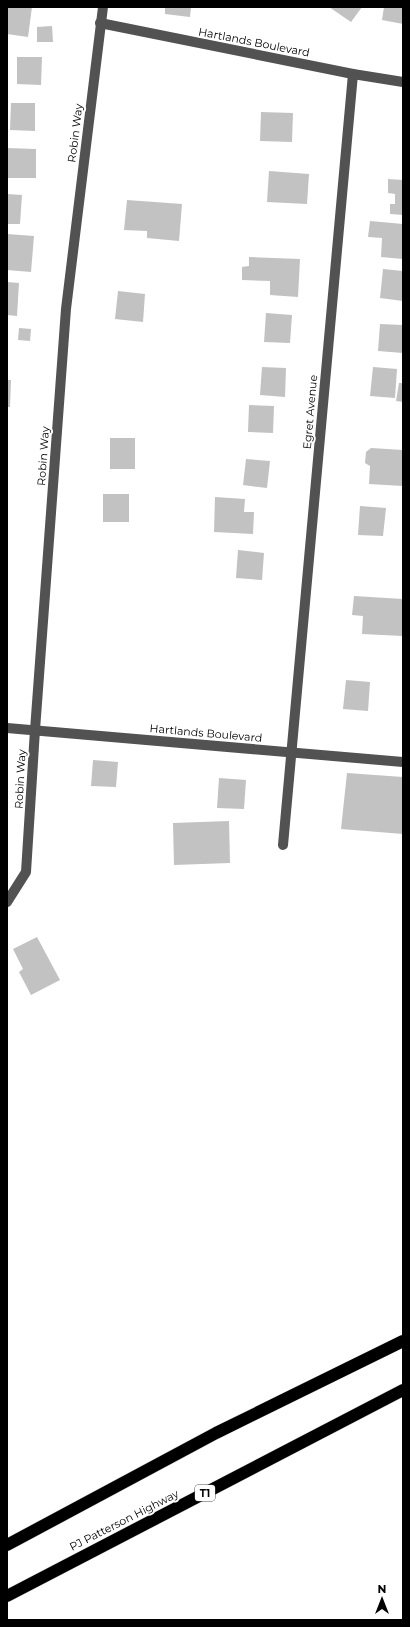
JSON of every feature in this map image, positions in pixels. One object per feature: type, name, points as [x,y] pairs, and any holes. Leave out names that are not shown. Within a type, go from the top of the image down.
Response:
[{"type":"highway","points":[[7,1545],[216,1433],[403,1341]]},
{"type":"highway","name":"PJ Patterson Highway","points":[[7,1596],[403,1390]]},
{"type":"street","name":"Robin Way","points":[[7,902],[26,872],[66,309],[103,7]]},
{"type":"street","name":"Hartlands Boulevard","points":[[100,23],[353,74],[403,82]]},
{"type":"street","name":"Egret Avenue","points":[[283,845],[353,74]]},
{"type":"street","name":"Hartlands Boulevard","points":[[7,728],[403,762]]},
{"type":"building","points":[[7,7],[32,7],[28,37],[7,34]]},
{"type":"building","points":[[165,7],[191,7],[190,17],[165,14]]},
{"type":"building","points":[[329,7],[362,7],[351,22]]},
{"type":"building","points":[[384,7],[403,7],[403,24],[382,20]]},
{"type":"building","points":[[52,26],[53,42],[37,42],[37,27]]},
{"type":"building","points":[[17,57],[42,57],[41,85],[17,84]]},
{"type":"building","points":[[11,103],[35,103],[35,131],[10,130]]},
{"type":"building","points":[[261,112],[293,113],[292,142],[260,141]]},
{"type":"building","points":[[7,148],[36,149],[36,178],[7,178]]},
{"type":"building","points":[[269,171],[309,174],[307,204],[267,202]]},
{"type":"building","points":[[388,179],[403,180],[403,215],[390,214],[390,204],[395,204],[395,194],[388,193]]},
{"type":"building","points":[[7,194],[22,195],[20,224],[7,224]]},
{"type":"building","points":[[127,200],[182,204],[179,241],[147,238],[147,231],[124,230]]},
{"type":"building","points":[[370,221],[403,224],[403,259],[381,257],[382,238],[368,237]]},
{"type":"building","points":[[7,234],[34,236],[31,272],[7,270]]},
{"type":"building","points":[[249,257],[300,259],[298,297],[270,295],[270,281],[242,280],[242,267],[249,266]]},
{"type":"building","points":[[383,269],[403,271],[403,301],[380,298]]},
{"type":"building","points":[[7,282],[19,283],[17,316],[7,315]]},
{"type":"building","points":[[118,291],[145,294],[143,322],[115,319]]},
{"type":"building","points":[[266,313],[292,315],[290,343],[264,342]]},
{"type":"building","points":[[380,324],[403,325],[403,353],[378,351]]},
{"type":"building","points":[[19,328],[31,329],[30,341],[18,340]]},
{"type":"building","points":[[262,367],[286,368],[285,397],[260,395]]},
{"type":"building","points":[[373,367],[397,369],[395,398],[370,396]]},
{"type":"building","points":[[7,380],[11,380],[10,407],[7,407]]},
{"type":"building","points":[[399,383],[403,383],[403,402],[396,401]]},
{"type":"building","points":[[249,405],[274,406],[273,433],[248,432]]},
{"type":"building","points":[[110,438],[135,438],[135,469],[110,469]]},
{"type":"building","points":[[371,448],[403,450],[403,486],[369,484],[370,466],[365,463],[366,452]]},
{"type":"building","points":[[246,459],[270,461],[267,488],[243,485]]},
{"type":"building","points":[[103,494],[129,494],[129,522],[103,522]]},
{"type":"building","points":[[215,497],[245,499],[244,512],[254,512],[253,534],[214,532]]},
{"type":"building","points":[[360,506],[386,508],[383,536],[358,535]]},
{"type":"building","points":[[238,550],[264,553],[262,580],[236,578]]},
{"type":"building","points":[[354,596],[403,599],[403,636],[362,634],[363,616],[352,615]]},
{"type":"building","points":[[346,680],[370,682],[368,711],[343,709]]},
{"type":"building","points":[[93,760],[118,762],[116,787],[91,786]]},
{"type":"building","points":[[347,773],[403,777],[403,834],[341,829]]},
{"type":"building","points":[[219,778],[246,780],[244,809],[217,808]]},
{"type":"building","points":[[229,821],[230,863],[174,865],[173,823]]},
{"type":"building","points":[[37,937],[60,980],[31,995],[19,972],[23,969],[13,949]]}]
